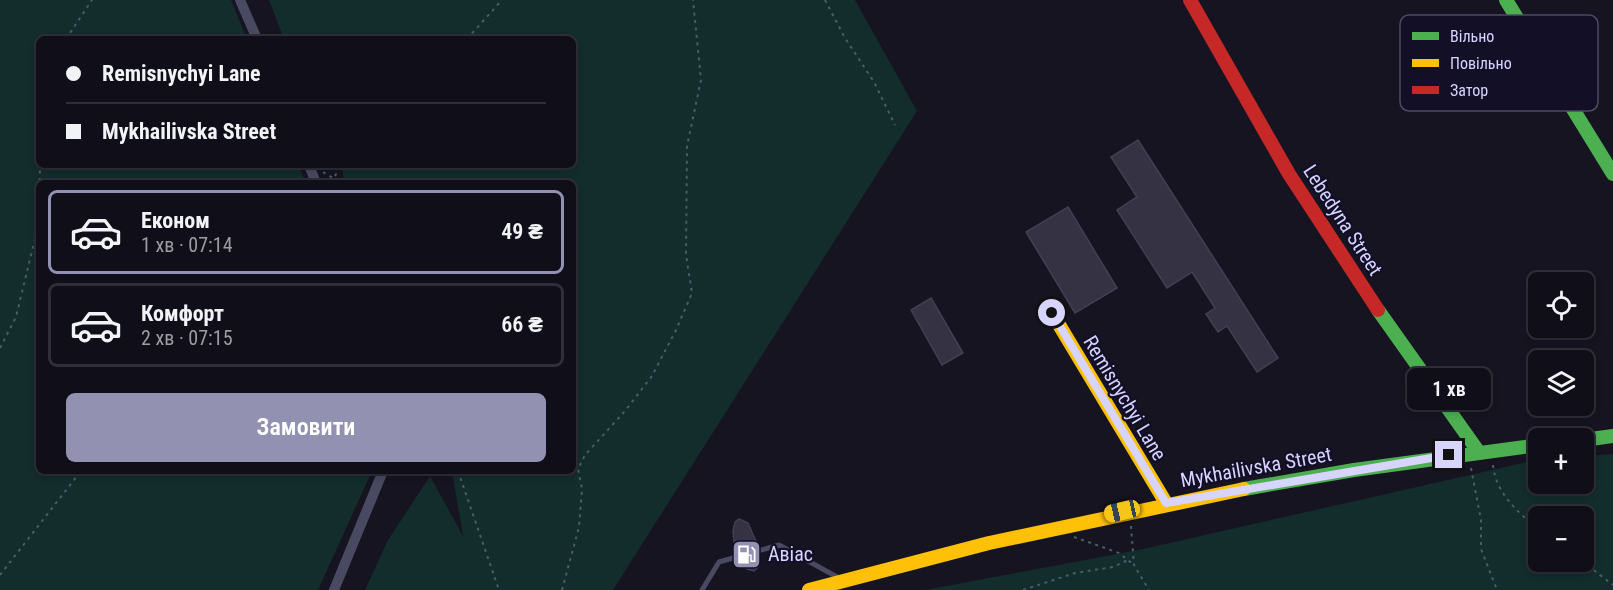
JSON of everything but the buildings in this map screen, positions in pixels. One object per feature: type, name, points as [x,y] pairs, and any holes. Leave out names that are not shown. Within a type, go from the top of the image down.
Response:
[{"type":"street","points":[[240,0],[256,36]]},
{"type":"street","name":"Lebedyna Street","points":[[1190,0],[1227,72],[1323,228],[1412,363],[1479,451]]},
{"type":"street","points":[[1506,0],[1515,15]]},
{"type":"street","points":[[1574,111],[1613,174]]},
{"type":"street","name":"Remisnychyi Lane","points":[[1052,313],[1166,503]]},
{"type":"street","points":[[1594,439],[1613,436]]},
{"type":"street","name":"Mykhailivska Street","points":[[809,590],[985,542],[1142,507],[1372,466],[1528,446]]},
{"type":"street","points":[[334,590],[383,474]]},
{"type":"lane","points":[[702,590],[719,562],[779,545],[843,580]]},
{"type":"path","points":[[68,36],[92,0]]},
{"type":"path","points":[[470,36],[502,0]]},
{"type":"path","points":[[561,589],[579,527],[582,489],[578,469],[585,454],[625,411],[652,375],[676,330],[692,293],[686,255],[687,146],[701,80],[693,0]]},
{"type":"path","points":[[825,0],[845,38],[874,82],[895,125]]},
{"type":"path","points":[[0,348],[16,317],[36,234]]},
{"type":"path","points":[[1479,451],[1511,506],[1528,521]]},
{"type":"path","points":[[1479,451],[1481,549],[1497,590]]},
{"type":"path","points":[[0,575],[79,474]]},
{"type":"path","points":[[459,474],[499,590]]},
{"type":"path","points":[[1134,565],[1131,527],[1142,507]]},
{"type":"path","points":[[1070,535],[1119,553],[1134,565],[1149,590]]},
{"type":"path","points":[[1023,590],[1075,573],[1113,567],[1128,560]]},
{"type":"path","points":[[1594,570],[1613,585]]},
{"type":"green space","points":[[0,0],[231,0],[246,36],[36,36],[36,168],[299,168],[305,180],[36,180],[36,474],[371,474],[318,590],[0,590]]},
{"type":"green space","points":[[269,0],[855,0],[917,111],[613,590],[365,590],[388,540],[430,476],[463,536],[453,474],[576,474],[576,180],[344,180],[342,168],[576,168],[576,36],[283,36]]},
{"type":"green space","points":[[1613,454],[1613,590],[925,590],[1143,549],[1528,462],[1528,494],[1594,494],[1594,455]]},
{"type":"traffic: fast","points":[[1506,0],[1515,15]]},
{"type":"traffic: fast","points":[[1574,111],[1613,174]]},
{"type":"traffic: fast","points":[[1378,310],[1478,451]]},
{"type":"traffic: fast","points":[[1594,439],[1613,436]]},
{"type":"traffic: fast","points":[[1244,489],[1354,470],[1528,446]]},
{"type":"traffic: slow","points":[[1052,313],[1166,503]]},
{"type":"traffic: slow","points":[[809,590],[989,543],[1244,489]]},
{"type":"traffic: jam","points":[[1190,0],[1289,174],[1378,310]]},
{"type":"place","name":"Авіас","points":[[747,554]]},
{"type":"route","points":[[1052,313],[1114,420],[1166,503],[1372,466],[1449,455]]}]
